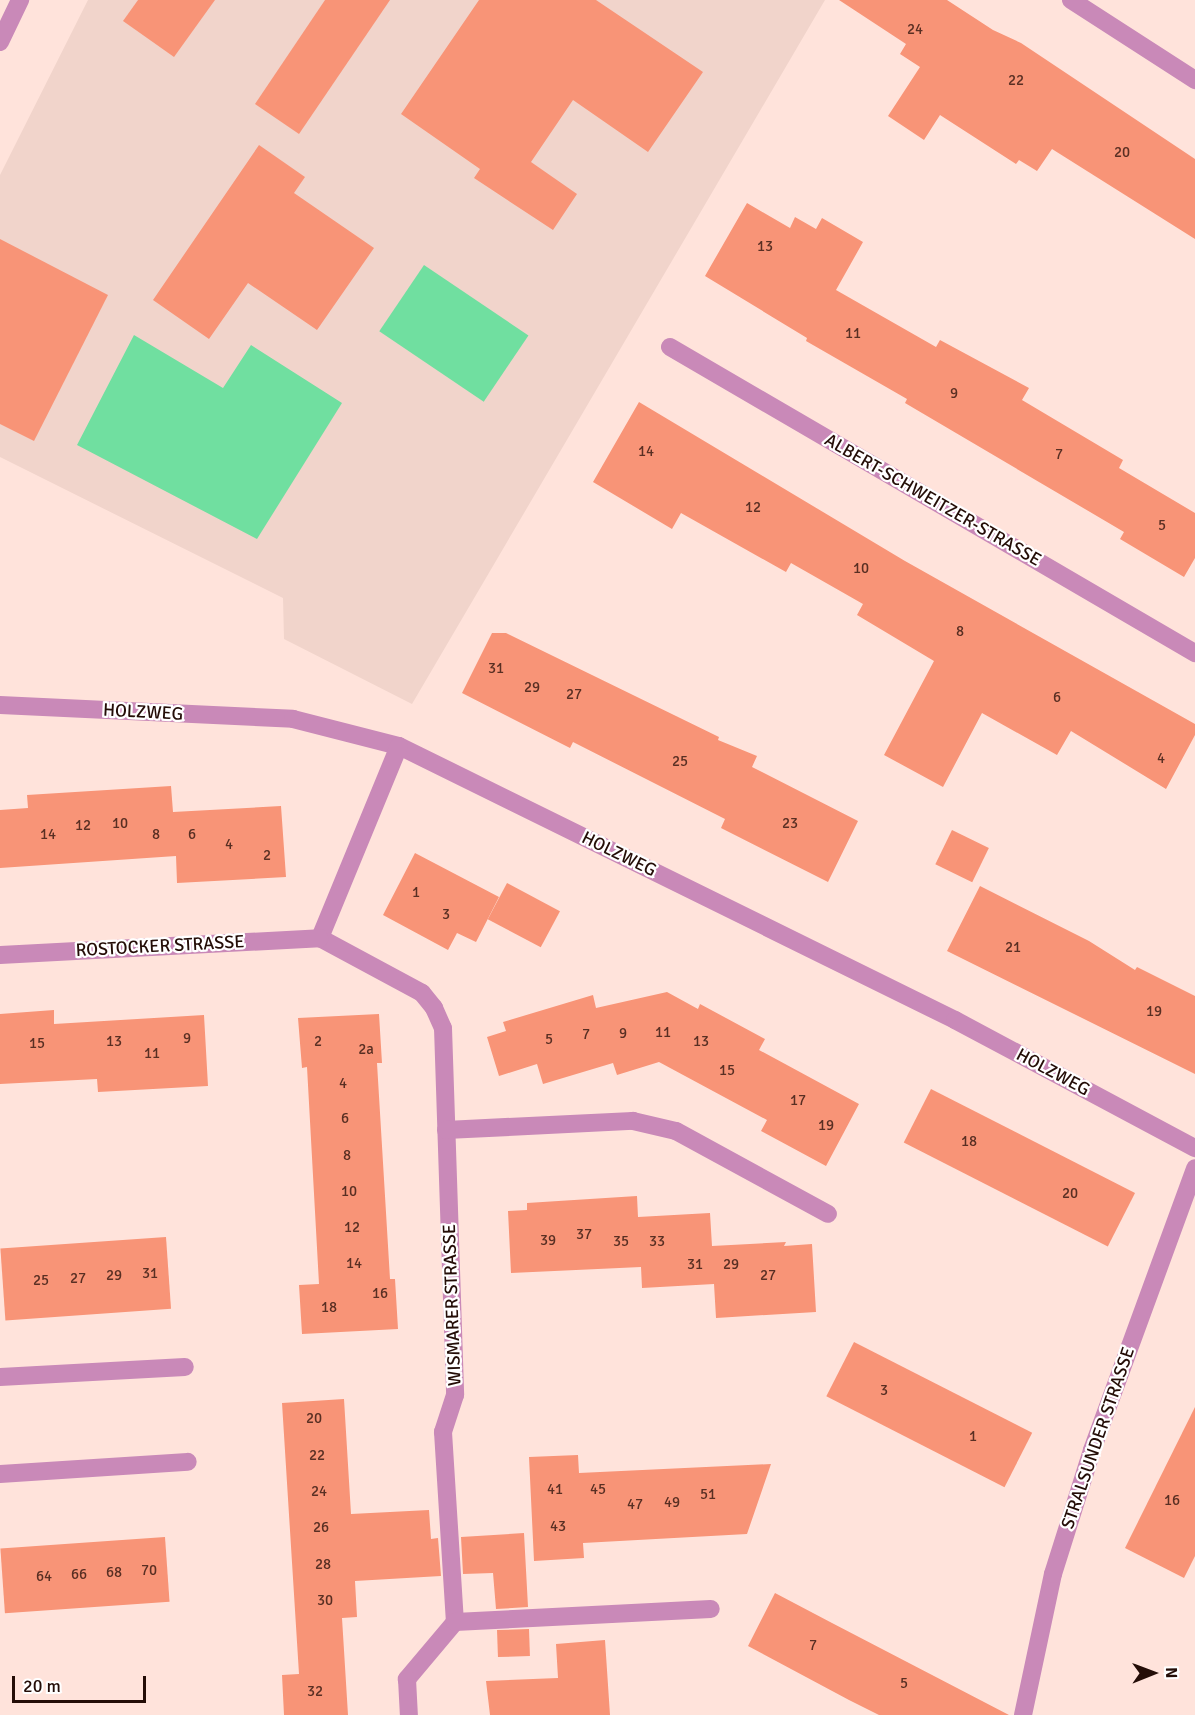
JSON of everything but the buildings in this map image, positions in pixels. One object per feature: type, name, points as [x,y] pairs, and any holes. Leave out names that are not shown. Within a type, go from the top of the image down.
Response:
[{"type":"street","points":[[0,42],[20,0]]},
{"type":"street","points":[[1071,0],[1195,80]]},
{"type":"street","name":"ALBERT-SCHWEITZER-STRASSE","points":[[670,347],[1195,653]]},
{"type":"street","name":"HOLZWEG","points":[[0,705],[293,719],[399,746],[955,1020],[1195,1148]]},
{"type":"street","points":[[320,938],[399,746]]},
{"type":"street","name":"ROSTOCKER STRASSE","points":[[0,955],[320,938]]},
{"type":"street","name":"WISMARER STRASSE","points":[[320,938],[422,993],[434,1008],[443,1028],[455,1395],[443,1432],[455,1622]]},
{"type":"street","points":[[446,1130],[633,1121],[676,1131],[828,1214]]},
{"type":"street","name":"STRALSUNDER STRASSE","points":[[1023,1715],[1053,1574],[1088,1462],[1195,1168]]},
{"type":"street","points":[[0,1377],[184,1367]]},
{"type":"street","points":[[0,1474],[188,1462]]},
{"type":"street","points":[[409,1715],[407,1679],[455,1622],[711,1609]]},
{"type":"shaded area","points":[[88,0],[825,0],[412,704],[284,639],[283,598],[0,457],[0,175]]},
{"type":"green space","points":[[424,265],[528,335],[484,402],[379,331]]},
{"type":"green space","points":[[134,335],[223,388],[251,345],[342,403],[257,539],[77,445]]}]
